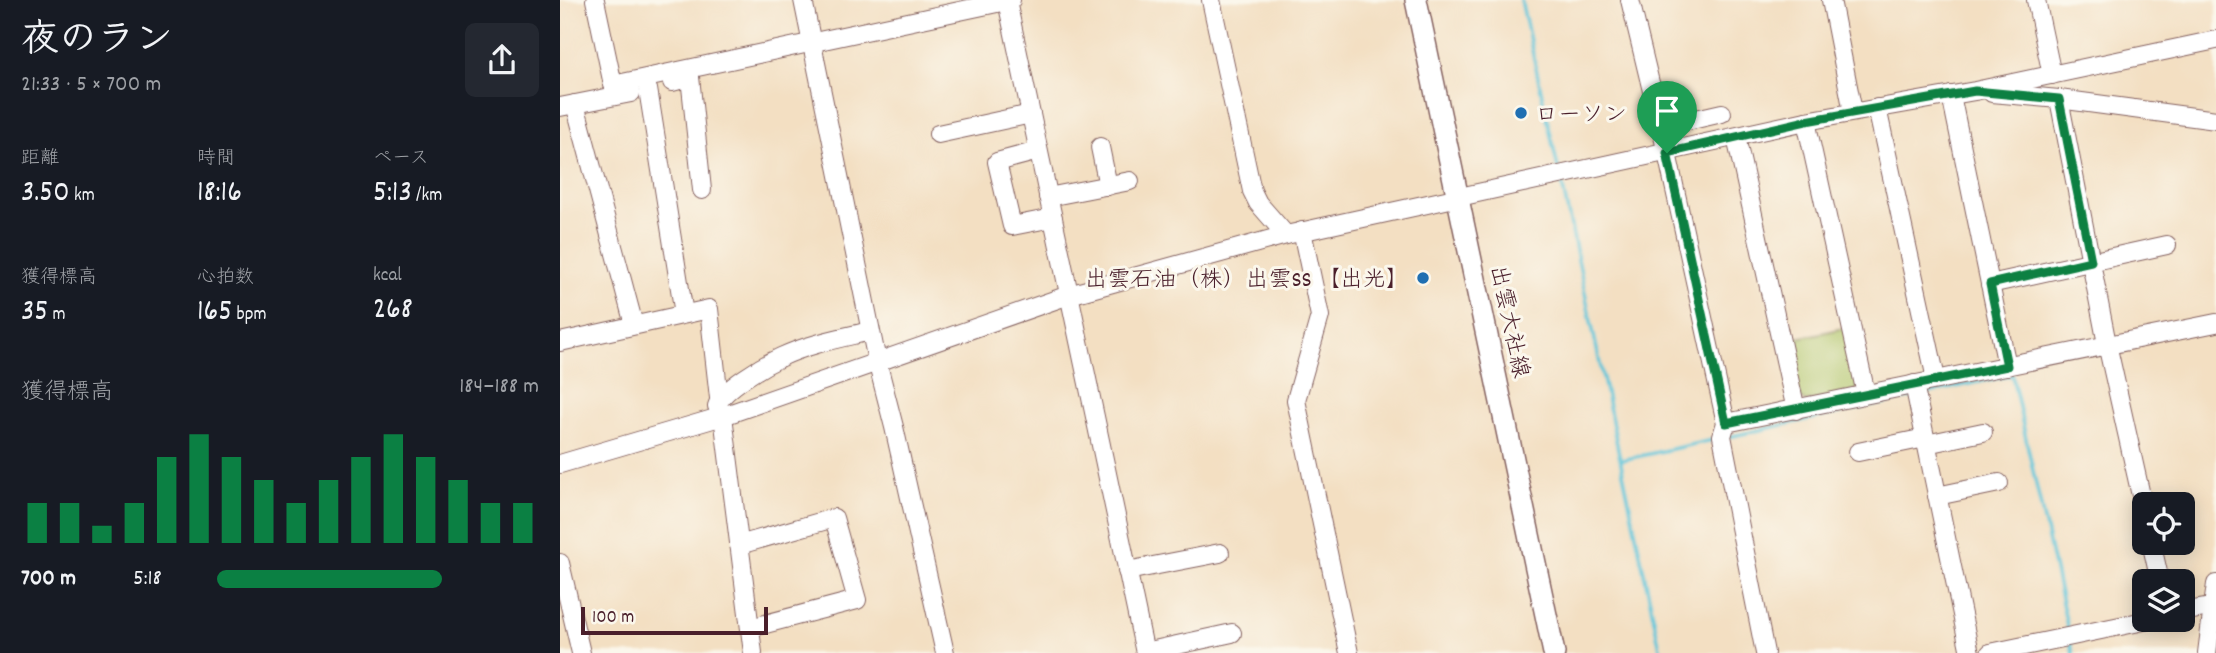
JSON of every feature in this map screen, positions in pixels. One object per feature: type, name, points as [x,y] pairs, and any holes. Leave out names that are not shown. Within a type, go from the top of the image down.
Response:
[{"type":"main road","name":"出雲大社線","points":[[1416,0],[1554,653]]},
{"type":"street","points":[[595,0],[613,85],[686,74],[812,42],[1009,0],[1038,151],[1145,652],[1232,634]]},
{"type":"street","points":[[803,0],[870,331],[944,653]]},
{"type":"street","points":[[1211,0],[1252,191],[1258,203],[1294,233],[1320,316],[1296,400],[1349,653]]},
{"type":"street","points":[[1630,0],[1667,153],[1726,423],[1722,436],[1765,653]]},
{"type":"street","points":[[1830,0],[1853,112]]},
{"type":"street","points":[[2036,0],[2052,75]]},
{"type":"street","points":[[560,464],[723,416],[1069,295],[1294,233],[1806,121],[1975,91],[2216,40]]},
{"type":"street","points":[[634,325],[567,106],[648,89],[686,74]]},
{"type":"street","points":[[686,74],[690,77],[702,190]]},
{"type":"street","points":[[648,89],[684,314]]},
{"type":"street","points":[[1975,91],[2216,120]]},
{"type":"street","points":[[1951,95],[2007,366]]},
{"type":"street","points":[[2059,99],[2107,344],[2140,492]]},
{"type":"street","points":[[1877,108],[1936,379]]},
{"type":"street","points":[[1661,127],[1722,113]]},
{"type":"street","points":[[938,134],[1031,114]]},
{"type":"street","points":[[1806,121],[1866,394]]},
{"type":"street","points":[[1736,137],[1796,410]]},
{"type":"street","points":[[1100,147],[1108,186]]},
{"type":"street","points":[[1038,151],[997,162],[1012,226],[1053,218]]},
{"type":"street","points":[[1048,197],[1130,181]]},
{"type":"street","points":[[1990,284],[2167,245]]},
{"type":"street","points":[[560,342],[709,309],[719,398],[717,406],[723,416],[752,653]]},
{"type":"street","points":[[1726,423],[2216,323]]},
{"type":"street","points":[[719,398],[738,383],[782,357],[870,331]]},
{"type":"street","points":[[1914,384],[1970,653]]},
{"type":"street","points":[[1858,452],[1983,432]]},
{"type":"street","points":[[1937,496],[1999,483]]},
{"type":"street","points":[[739,545],[834,518],[857,600],[750,628]]},
{"type":"street","points":[[1127,571],[1220,553]]},
{"type":"street","points":[[560,564],[563,588],[581,653]]},
{"type":"street","points":[[2207,653],[2216,584]]},
{"type":"street","points":[[2195,610],[2214,606]]},
{"type":"street","points":[[1990,653],[2132,624]]},
{"type":"green space","points":[[1845,328],[1858,390],[1806,402],[1799,397],[1788,340]]},
{"type":"waterway","points":[[1521,0],[1558,168]]},
{"type":"waterway","points":[[1561,179],[1661,653]]},
{"type":"waterway","points":[[1923,394],[2012,375],[2068,630]]},
{"type":"waterway","points":[[1728,437],[1912,397]]},
{"type":"waterway","points":[[1622,460],[1717,439]]},
{"type":"waterway","points":[[2070,641],[2073,653]]},
{"type":"place","name":"ローソン","points":[[1521,113]]},
{"type":"place","name":"出雲石油（株）出雲SS 【出光】","points":[[1423,278]]},
{"type":"route","points":[[1975,91],[2059,99],[2091,261],[1990,284],[2007,366],[1726,423],[1667,153],[1806,121],[1975,91]]}]
